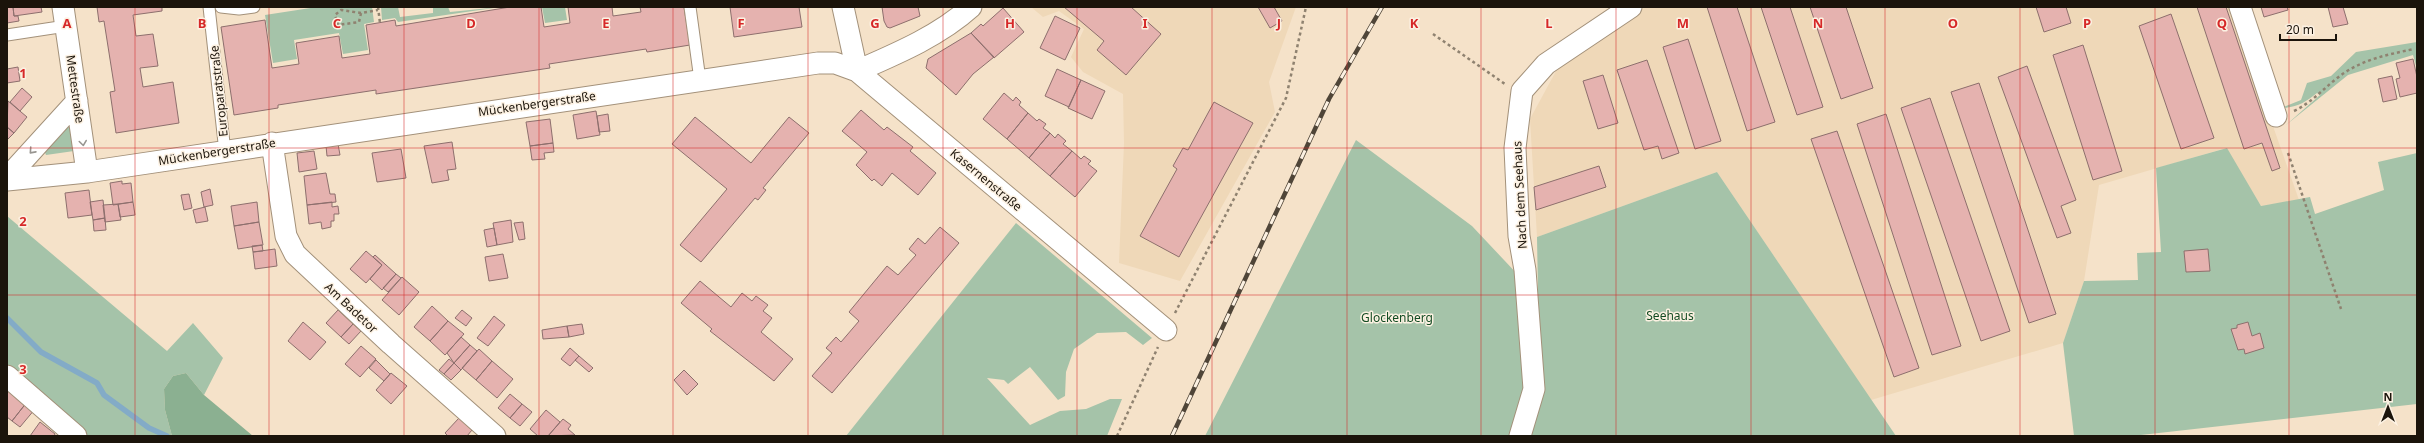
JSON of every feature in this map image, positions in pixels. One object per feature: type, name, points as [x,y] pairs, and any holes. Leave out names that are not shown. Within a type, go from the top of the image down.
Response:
[{"type":"street","points":[[844,7],[857,71],[889,57],[955,21],[970,7]]},
{"type":"street","points":[[1522,91],[1546,64],[1631,7]]},
{"type":"street","points":[[2240,7],[2276,116]]},
{"type":"street","name":"Mettestraße","points":[[65,17],[87,172]]},
{"type":"street","name":"Mückenbergerstraße","points":[[7,179],[87,172],[225,152],[272,143],[818,63],[835,63],[857,71]]},
{"type":"street","name":"Kasernenstraße","points":[[857,71],[1166,330]]},
{"type":"street","name":"Nach dem Seehaus","points":[[1520,436],[1534,389],[1525,270],[1519,236],[1515,148],[1522,91]]},
{"type":"street","points":[[7,179],[77,101]]},
{"type":"street","name":"Am Badetor","points":[[272,143],[286,236],[294,254],[391,344],[495,436]]},
{"type":"street","points":[[7,376],[76,436]]},
{"type":"lane","name":"Europaratstraße","points":[[209,7],[225,152]]},
{"type":"lane","points":[[221,7],[239,10],[254,7]]},
{"type":"lane","points":[[690,7],[700,80]]},
{"type":"lane","points":[[7,35],[65,17]]},
{"type":"path","points":[[1117,436],[1166,330],[1286,98],[1306,7]]},
{"type":"path","points":[[361,13],[359,22],[353,24],[338,25],[335,20],[335,15],[341,10],[361,13],[378,9],[380,23]]},
{"type":"path","points":[[1433,34],[1503,83],[1522,91]]},
{"type":"path","points":[[2276,116],[2295,111],[2311,101],[2336,79],[2361,63],[2414,49]]},
{"type":"path","points":[[2288,153],[2341,309]]},
{"type":"shaded area","points":[[1031,7],[1296,7],[1269,82],[1275,112],[1180,281],[1119,263],[1124,143],[1123,94],[1083,72],[1071,57],[1084,29],[1059,11],[1043,17]]},
{"type":"shaded area","points":[[1645,7],[2231,7],[2299,200],[2261,206],[2226,148],[2099,185],[2084,281],[2063,343],[1871,400],[1717,172],[1537,237],[1530,119],[1556,71]]},
{"type":"green space","points":[[317,7],[372,7],[374,22],[364,24],[368,50],[343,54],[339,33],[294,40],[297,59],[273,63],[265,15]]},
{"type":"green space","points":[[381,7],[398,7],[400,17],[433,13],[433,7],[448,7],[450,12],[500,7],[398,22],[395,18],[382,20]]},
{"type":"green space","points":[[542,7],[565,7],[567,20],[545,23]]},
{"type":"green space","points":[[2417,42],[2417,69],[2413,55],[2348,75],[2286,125],[2320,95],[2317,93],[2300,104],[2281,108],[2301,100],[2307,83],[2331,76],[2356,52]]},
{"type":"green space","points":[[70,124],[74,151],[46,155],[44,150],[63,126]]},
{"type":"green space","name":"Glockenberg","points":[[1356,140],[1472,226],[1520,277],[1527,388],[1512,436],[1205,436]]},
{"type":"green space","points":[[2227,148],[2261,206],[2310,197],[2315,214],[2384,190],[2378,162],[2417,153],[2417,404],[2132,436],[2074,436],[2063,343],[2084,281],[2138,280],[2137,253],[2161,252],[2156,168]]},
{"type":"green space","name":"Seehaus","points":[[1717,172],[1896,436],[1528,436],[1540,407],[1537,237]]},
{"type":"green space","points":[[7,216],[167,351],[193,323],[223,358],[204,395],[186,373],[173,376],[164,389],[165,410],[172,436],[87,436],[7,366]]},
{"type":"green space","points":[[1016,223],[1152,338],[1143,345],[1126,332],[1097,333],[1074,349],[1066,372],[1065,396],[1058,400],[1030,367],[1008,384],[1004,380],[987,378],[1030,425],[1060,411],[1086,409],[1110,399],[1122,399],[1107,436],[846,436]]},
{"type":"green space","points":[[186,373],[204,395],[253,436],[172,436],[165,410],[164,389],[173,376]]},
{"type":"building","points":[[7,7],[13,7],[14,16],[18,16],[19,21],[7,23]]},
{"type":"building","points":[[13,7],[41,7],[42,12],[14,16]]},
{"type":"building","points":[[97,7],[162,7],[162,11],[133,15],[136,36],[153,34],[158,66],[140,68],[143,87],[173,82],[179,123],[116,133],[110,92],[115,91],[104,21],[99,22]]},
{"type":"building","points":[[510,7],[541,7],[544,27],[570,23],[568,7],[612,7],[613,16],[641,12],[640,7],[684,7],[690,45],[647,52],[646,49],[549,64],[550,68],[376,94],[376,90],[278,105],[278,108],[234,115],[221,27],[265,20],[272,68],[299,64],[296,43],[339,36],[342,58],[370,54],[366,25],[395,20],[396,26]]},
{"type":"building","points":[[730,7],[799,7],[802,27],[734,37]]},
{"type":"building","points":[[882,7],[918,7],[920,16],[890,28],[887,27],[884,21]]},
{"type":"building","points":[[1064,7],[1131,7],[1161,34],[1126,75],[1097,50],[1104,41]]},
{"type":"building","points":[[1258,7],[1274,7],[1282,21],[1270,28]]},
{"type":"building","points":[[1707,7],[1737,7],[1775,122],[1747,131]]},
{"type":"building","points":[[1761,7],[1790,7],[1823,107],[1797,115]]},
{"type":"building","points":[[1810,7],[1846,7],[1873,88],[1841,99]]},
{"type":"building","points":[[2036,7],[2066,7],[2071,23],[2044,32]]},
{"type":"building","points":[[2197,7],[2226,7],[2280,168],[2272,171],[2262,143],[2244,149]]},
{"type":"building","points":[[2261,7],[2287,7],[2288,10],[2264,17]]},
{"type":"building","points":[[2328,7],[2343,7],[2348,24],[2333,27]]},
{"type":"building","points":[[1003,8],[1024,32],[994,58],[971,33],[981,24],[983,26]]},
{"type":"building","points":[[2171,14],[2214,138],[2181,149],[2139,26]]},
{"type":"building","points":[[1055,16],[1080,28],[1065,60],[1040,48]]},
{"type":"building","points":[[971,33],[994,57],[973,74],[956,95],[926,68],[928,59]]},
{"type":"building","points":[[1688,39],[1721,141],[1695,149],[1663,47]]},
{"type":"building","points":[[2083,45],[2122,171],[2093,180],[2053,55]]},
{"type":"building","points":[[2413,59],[2417,77],[2417,93],[2400,97],[2396,79],[2400,78],[2396,63]]},
{"type":"building","points":[[1647,60],[1679,153],[1662,159],[1658,146],[1644,150],[1617,70]]},
{"type":"building","points":[[2027,66],[2076,200],[2061,206],[2071,233],[2057,238],[1998,77]]},
{"type":"building","points":[[18,67],[20,81],[7,83],[7,69]]},
{"type":"building","points":[[1057,69],[1081,80],[1069,107],[1045,96]]},
{"type":"building","points":[[1603,75],[1618,123],[1598,129],[1583,81]]},
{"type":"building","points":[[2392,76],[2397,99],[2383,102],[2378,79]]},
{"type":"building","points":[[1081,80],[1105,91],[1092,119],[1068,108]]},
{"type":"building","points":[[1979,83],[2056,314],[2029,323],[1951,92]]},
{"type":"building","points":[[22,88],[32,97],[20,111],[10,102]]},
{"type":"building","points":[[1004,93],[1013,101],[1016,97],[1021,102],[1019,105],[1028,113],[1007,139],[983,119]]},
{"type":"building","points":[[1930,98],[2010,331],[1981,341],[1901,108]]},
{"type":"building","points":[[8,101],[27,117],[14,133],[7,127]]},
{"type":"building","points":[[1214,102],[1253,123],[1179,257],[1140,236],[1177,169],[1173,166],[1183,148],[1188,150]]},
{"type":"building","points":[[861,110],[884,130],[887,127],[913,147],[910,151],[936,173],[918,195],[892,173],[882,186],[874,179],[872,181],[856,165],[867,152],[842,131]]},
{"type":"building","points":[[596,111],[600,135],[577,139],[573,115]]},
{"type":"building","points":[[1028,113],[1037,121],[1039,119],[1046,124],[1043,128],[1050,133],[1029,158],[1007,139]]},
{"type":"building","points":[[608,114],[610,131],[599,132],[597,116]]},
{"type":"building","points":[[1886,114],[1961,346],[1932,355],[1857,124]]},
{"type":"building","points":[[695,117],[751,163],[789,117],[809,133],[763,188],[766,190],[758,200],[755,198],[701,262],[680,245],[727,189],[672,144]]},
{"type":"building","points":[[550,119],[553,143],[530,146],[526,122]]},
{"type":"building","points":[[7,127],[14,133],[7,140]]},
{"type":"building","points":[[1837,131],[1919,368],[1894,377],[1811,139]]},
{"type":"building","points":[[1050,133],[1055,138],[1058,134],[1066,141],[1063,144],[1072,151],[1050,176],[1029,158]]},
{"type":"building","points":[[452,142],[456,169],[447,170],[449,180],[432,183],[424,146]]},
{"type":"building","points":[[553,143],[554,152],[544,153],[545,159],[532,160],[530,146]]},
{"type":"building","points":[[338,144],[340,155],[327,156],[326,146]]},
{"type":"building","points":[[401,149],[406,178],[377,182],[372,153]]},
{"type":"building","points":[[314,151],[317,169],[299,172],[297,153]]},
{"type":"building","points":[[1072,151],[1081,159],[1084,156],[1091,161],[1088,164],[1097,171],[1075,197],[1050,176]]},
{"type":"building","points":[[1599,166],[1606,187],[1536,210],[1534,187]]},
{"type":"building","points":[[326,173],[330,194],[335,194],[336,202],[307,205],[304,176]]},
{"type":"building","points":[[122,181],[122,184],[131,183],[133,202],[113,205],[110,183]]},
{"type":"building","points":[[210,189],[213,205],[204,207],[201,192]]},
{"type":"building","points":[[89,190],[92,215],[68,218],[65,193]]},
{"type":"building","points":[[189,194],[192,208],[184,210],[181,195]]},
{"type":"building","points":[[103,200],[105,218],[93,220],[90,202]]},
{"type":"building","points":[[133,202],[135,215],[120,217],[118,204]]},
{"type":"building","points":[[257,202],[259,222],[234,226],[231,206]]},
{"type":"building","points":[[332,202],[332,207],[338,206],[339,214],[334,214],[334,221],[331,221],[331,227],[322,229],[321,222],[309,224],[307,205]]},
{"type":"building","points":[[118,204],[121,220],[105,222],[103,205]]},
{"type":"building","points":[[205,207],[208,221],[196,223],[193,210]]},
{"type":"building","points":[[105,218],[106,230],[94,231],[93,220]]},
{"type":"building","points":[[511,220],[513,242],[497,245],[493,223]]},
{"type":"building","points":[[259,222],[263,245],[238,249],[234,226]]},
{"type":"building","points":[[523,222],[525,239],[519,240],[514,223]]},
{"type":"building","points":[[940,227],[959,243],[832,393],[812,376],[832,353],[826,348],[836,337],[841,342],[859,321],[849,312],[887,266],[898,275],[916,255],[909,249],[918,238],[925,244]]},
{"type":"building","points":[[494,228],[497,245],[487,247],[484,230]]},
{"type":"building","points":[[262,245],[263,251],[253,252],[252,246]]},
{"type":"building","points":[[275,249],[277,266],[255,269],[253,252]]},
{"type":"building","points":[[2208,249],[2210,271],[2186,272],[2184,251]]},
{"type":"building","points":[[366,251],[382,265],[366,283],[350,269]]},
{"type":"building","points":[[503,254],[508,278],[489,281],[485,257]]},
{"type":"building","points":[[375,255],[396,274],[382,290],[370,279],[382,265],[373,257]]},
{"type":"building","points":[[396,274],[401,278],[388,292],[383,288]]},
{"type":"building","points":[[402,277],[419,292],[399,315],[382,300]]},
{"type":"building","points":[[700,281],[731,307],[742,293],[752,301],[756,296],[768,305],[763,311],[772,318],[761,332],[793,359],[774,381],[710,331],[712,329],[681,303]]},
{"type":"building","points":[[432,306],[448,321],[430,341],[414,327]]},
{"type":"building","points":[[338,310],[353,324],[341,337],[326,323]]},
{"type":"building","points":[[462,310],[472,318],[466,326],[455,318]]},
{"type":"building","points":[[494,316],[505,325],[488,346],[477,338]]},
{"type":"building","points":[[448,321],[464,334],[445,355],[430,341]]},
{"type":"building","points":[[303,322],[326,342],[310,360],[288,341]]},
{"type":"building","points":[[2248,322],[2252,336],[2260,333],[2264,348],[2245,354],[2244,349],[2238,350],[2231,329],[2237,328],[2237,325]]},
{"type":"building","points":[[353,324],[361,331],[349,344],[341,337]]},
{"type":"building","points":[[582,324],[584,334],[569,337],[567,326]]},
{"type":"building","points":[[567,326],[569,337],[543,339],[542,330]]},
{"type":"building","points":[[461,337],[470,345],[454,363],[447,353]]},
{"type":"building","points":[[470,345],[477,351],[461,370],[454,363]]},
{"type":"building","points":[[361,346],[376,359],[360,377],[345,364]]},
{"type":"building","points":[[570,348],[579,356],[570,366],[561,359]]},
{"type":"building","points":[[479,349],[492,361],[476,380],[462,368]]},
{"type":"building","points":[[579,356],[593,368],[589,372],[575,360]]},
{"type":"building","points":[[449,359],[454,363],[444,374],[439,370]]},
{"type":"building","points":[[376,360],[390,374],[384,381],[369,368]]},
{"type":"building","points":[[492,361],[513,379],[497,398],[476,380]]},
{"type":"building","points":[[454,363],[461,370],[451,380],[444,374]]},
{"type":"building","points":[[684,370],[698,384],[687,395],[674,380]]},
{"type":"building","points":[[391,373],[407,386],[391,404],[376,390]]},
{"type":"building","points":[[7,390],[27,402],[12,421],[7,417]]},
{"type":"building","points":[[510,394],[522,404],[510,418],[498,408]]},
{"type":"building","points":[[27,402],[35,409],[20,427],[12,421]]},
{"type":"building","points":[[522,404],[532,412],[520,426],[510,418]]},
{"type":"building","points":[[546,410],[560,422],[548,436],[538,436],[530,429]]},
{"type":"building","points":[[459,418],[472,430],[467,436],[448,436],[445,433]]},
{"type":"building","points":[[563,419],[571,425],[568,429],[575,435],[548,436]]},
{"type":"building","points":[[40,422],[55,434],[54,436],[30,436]]},
{"type":"waterway","points":[[7,318],[41,352],[97,383],[104,395],[149,428],[167,436]]},
{"type":"railway","points":[[1172,436],[1329,99],[1382,7]]}]
